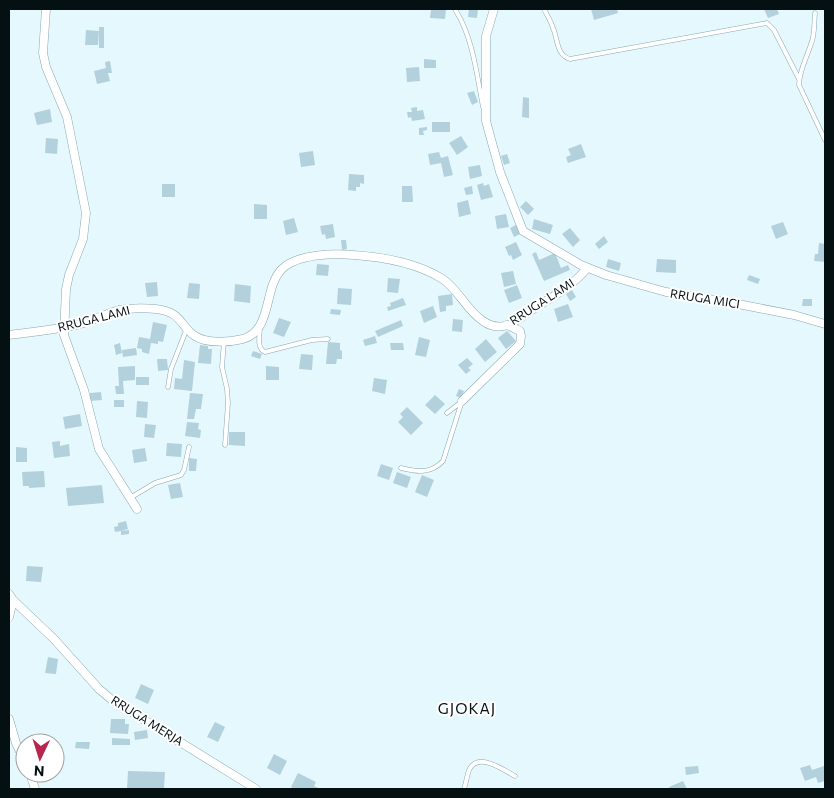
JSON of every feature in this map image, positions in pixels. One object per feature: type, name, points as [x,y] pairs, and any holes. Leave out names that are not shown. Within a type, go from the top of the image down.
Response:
[{"type":"street","points":[[46,9],[43,53],[46,67],[67,117],[86,213],[83,239],[69,275],[66,289],[64,327],[66,342],[84,390],[98,449],[137,509]]},
{"type":"street","name":"RRUGA MICI","points":[[494,9],[486,36],[486,121],[500,172],[523,231],[594,272],[666,292],[794,314],[825,324]]},
{"type":"street","name":"RRUGA LAMI","points":[[9,335],[64,327],[90,321],[118,310],[142,308],[166,310],[180,319],[197,337],[205,340],[234,341],[248,337],[260,325],[273,284],[283,267],[302,258],[316,255],[352,254],[392,260],[429,272],[451,286],[470,310],[484,323],[492,326],[507,325],[567,287],[587,268]]},
{"type":"street","points":[[462,401],[520,344],[522,336],[520,331],[507,325]]},
{"type":"street","points":[[9,617],[11,597]]},
{"type":"street","name":"RRUGA MERJA","points":[[11,597],[54,639],[99,689],[112,700],[256,789]]},
{"type":"street","points":[[9,719],[15,740]]},
{"type":"lane","points":[[544,9],[553,28],[560,52],[570,59],[767,23],[774,30],[799,79],[801,92],[825,140]]},
{"type":"lane","points":[[456,11],[464,28],[473,59],[486,121]]},
{"type":"lane","points":[[799,79],[806,55],[812,43],[815,13]]},
{"type":"lane","points":[[260,325],[259,347],[265,352],[312,340],[328,339]]},
{"type":"lane","points":[[168,388],[171,368],[187,327]]},
{"type":"lane","points":[[224,341],[222,367],[228,403],[225,445]]},
{"type":"lane","points":[[447,413],[462,401]]},
{"type":"lane","points":[[401,468],[428,471],[444,461],[462,401]]},
{"type":"lane","points":[[130,498],[155,483],[181,475],[184,470],[189,447]]},
{"type":"lane","points":[[464,789],[473,764],[478,762],[486,762],[515,776]]},
{"type":"building","points":[[446,9],[445,19],[430,18],[431,10]]},
{"type":"building","points":[[469,9],[478,9],[477,18],[468,17]]},
{"type":"building","points":[[591,9],[617,9],[618,13],[594,20]]},
{"type":"building","points":[[764,9],[777,9],[779,14],[768,18]]},
{"type":"building","points":[[99,27],[104,27],[104,48],[99,48]]},
{"type":"building","points":[[86,30],[99,31],[98,45],[85,45]]},
{"type":"building","points":[[424,59],[436,60],[436,68],[424,68]]},
{"type":"building","points":[[110,61],[112,73],[108,73],[110,81],[97,84],[94,71],[106,68],[105,62]]},
{"type":"building","points":[[419,67],[420,81],[407,82],[406,68]]},
{"type":"building","points":[[474,91],[478,102],[472,105],[467,93]]},
{"type":"building","points":[[523,97],[529,98],[529,118],[522,117]]},
{"type":"building","points":[[417,107],[417,111],[423,110],[425,119],[412,121],[411,117],[408,118],[407,112],[412,112],[411,108]]},
{"type":"building","points":[[50,109],[52,122],[37,125],[34,113]]},
{"type":"building","points":[[432,122],[450,122],[450,132],[432,132]]},
{"type":"building","points":[[427,127],[427,130],[423,131],[424,135],[419,135],[419,128]]},
{"type":"building","points":[[461,136],[468,147],[457,155],[449,143]]},
{"type":"building","points":[[46,138],[58,139],[57,154],[45,153]]},
{"type":"building","points":[[581,144],[586,157],[568,163],[566,157],[571,155],[568,149]]},
{"type":"building","points":[[313,151],[315,165],[301,167],[299,153]]},
{"type":"building","points":[[439,152],[441,158],[448,156],[453,175],[444,177],[441,163],[430,165],[428,154]]},
{"type":"building","points":[[507,154],[510,163],[504,165],[501,156]]},
{"type":"building","points":[[480,165],[482,176],[470,179],[468,167]]},
{"type":"building","points":[[349,174],[364,175],[364,184],[360,183],[360,187],[356,187],[356,191],[348,190]]},
{"type":"building","points":[[483,183],[484,186],[489,184],[493,197],[481,200],[477,185]]},
{"type":"building","points":[[162,184],[175,184],[175,197],[162,197]]},
{"type":"building","points":[[402,186],[412,186],[413,202],[402,202]]},
{"type":"building","points":[[472,186],[473,194],[466,195],[464,188]]},
{"type":"building","points":[[468,200],[471,214],[459,217],[457,203]]},
{"type":"building","points":[[526,201],[534,209],[528,215],[520,207]]},
{"type":"building","points":[[254,204],[267,205],[267,219],[254,219]]},
{"type":"building","points":[[506,214],[509,227],[497,229],[495,216]]},
{"type":"building","points":[[294,218],[298,232],[286,235],[283,221]]},
{"type":"building","points":[[534,219],[553,225],[550,234],[532,229]]},
{"type":"building","points":[[783,222],[788,234],[776,239],[771,226]]},
{"type":"building","points":[[333,224],[335,237],[326,239],[325,234],[322,235],[320,226]]},
{"type":"building","points":[[516,225],[520,234],[514,237],[510,228]]},
{"type":"building","points":[[570,228],[580,240],[573,247],[562,234]]},
{"type":"building","points":[[604,236],[608,242],[599,249],[595,244]]},
{"type":"building","points":[[341,240],[346,240],[347,249],[342,250]]},
{"type":"building","points":[[516,242],[522,255],[513,260],[505,247]]},
{"type":"building","points":[[819,243],[825,244],[825,262],[814,261],[815,254],[818,254]]},
{"type":"building","points":[[536,252],[539,260],[555,253],[561,268],[568,265],[570,270],[544,281],[532,254]]},
{"type":"building","points":[[608,259],[621,263],[619,271],[606,267]]},
{"type":"building","points":[[657,259],[676,260],[676,273],[656,272]]},
{"type":"building","points":[[317,264],[329,265],[328,276],[316,275]]},
{"type":"building","points":[[513,271],[516,284],[504,287],[501,273]]},
{"type":"building","points":[[749,275],[760,279],[758,284],[747,280]]},
{"type":"building","points":[[388,278],[400,279],[398,293],[387,292]]},
{"type":"building","points":[[157,282],[158,296],[147,297],[145,283]]},
{"type":"building","points":[[189,283],[200,284],[199,299],[187,298]]},
{"type":"building","points":[[235,284],[251,286],[250,303],[234,301]]},
{"type":"building","points":[[517,285],[522,298],[509,303],[504,290]]},
{"type":"building","points":[[338,288],[352,289],[351,305],[337,304]]},
{"type":"building","points":[[572,290],[576,297],[570,301],[566,294]]},
{"type":"building","points":[[452,294],[453,305],[446,306],[446,311],[440,312],[438,296]]},
{"type":"building","points":[[403,298],[406,305],[388,311],[387,307],[391,306],[390,303]]},
{"type":"building","points":[[803,299],[812,299],[812,306],[802,306]]},
{"type":"building","points":[[568,304],[573,317],[558,322],[554,309]]},
{"type":"building","points":[[433,306],[437,317],[424,323],[420,311]]},
{"type":"building","points":[[331,309],[341,310],[340,315],[330,314]]},
{"type":"building","points":[[279,318],[291,322],[284,337],[273,333]]},
{"type":"building","points":[[453,319],[463,320],[462,332],[452,331]]},
{"type":"building","points":[[401,320],[403,326],[378,337],[375,331]]},
{"type":"building","points":[[153,322],[167,325],[163,342],[158,341],[158,344],[151,343],[149,354],[137,348],[139,337],[150,339]]},
{"type":"building","points":[[507,331],[516,341],[506,349],[498,338]]},
{"type":"building","points":[[375,336],[377,343],[365,346],[363,340]]},
{"type":"building","points":[[419,337],[430,340],[426,357],[415,355]]},
{"type":"building","points":[[486,339],[497,352],[485,362],[475,349]]},
{"type":"building","points":[[328,342],[340,343],[342,359],[337,359],[336,364],[326,364]]},
{"type":"building","points":[[120,343],[122,353],[116,355],[114,345]]},
{"type":"building","points":[[390,343],[403,343],[404,350],[391,350]]},
{"type":"building","points":[[200,345],[208,346],[208,349],[212,349],[211,364],[198,363]]},
{"type":"building","points":[[136,348],[137,355],[123,357],[122,350]]},
{"type":"building","points":[[253,351],[262,354],[260,359],[251,356]]},
{"type":"building","points":[[301,354],[313,355],[312,370],[299,369]]},
{"type":"building","points":[[467,358],[473,364],[468,368],[471,370],[466,374],[458,365]]},
{"type":"building","points":[[157,359],[167,359],[168,370],[158,371]]},
{"type":"building","points":[[184,360],[195,362],[192,391],[174,389],[175,378],[182,379]]},
{"type":"building","points":[[135,366],[135,380],[123,381],[124,394],[116,394],[115,386],[119,386],[118,367]]},
{"type":"building","points":[[266,366],[279,367],[279,380],[266,380]]},
{"type":"building","points":[[136,377],[149,377],[149,385],[136,385]]},
{"type":"building","points":[[374,378],[387,380],[385,394],[372,391]]},
{"type":"building","points":[[459,389],[464,391],[461,398],[456,396]]},
{"type":"building","points":[[101,392],[102,400],[90,401],[90,393]]},
{"type":"building","points":[[190,393],[203,394],[201,409],[196,409],[194,419],[187,419]]},
{"type":"building","points":[[435,395],[445,404],[435,414],[425,405]]},
{"type":"building","points":[[114,400],[124,400],[124,407],[114,407]]},
{"type":"building","points":[[137,401],[148,402],[147,418],[136,417]]},
{"type":"building","points":[[407,407],[423,423],[411,435],[398,422],[403,417],[400,414]]},
{"type":"building","points":[[80,414],[82,426],[65,429],[63,417]]},
{"type":"building","points":[[187,422],[199,423],[198,429],[201,430],[200,438],[185,436]]},
{"type":"building","points":[[145,424],[156,425],[154,438],[144,437]]},
{"type":"building","points":[[229,432],[245,432],[245,446],[229,445]]},
{"type":"building","points":[[60,441],[60,446],[69,444],[70,456],[54,458],[52,442]]},
{"type":"building","points":[[167,443],[182,444],[181,457],[166,456]]},
{"type":"building","points":[[16,447],[27,448],[27,462],[16,462]]},
{"type":"building","points":[[145,448],[147,461],[134,463],[132,450]]},
{"type":"building","points":[[189,458],[197,459],[196,471],[189,471]]},
{"type":"building","points":[[381,464],[393,468],[389,480],[377,476]]},
{"type":"building","points":[[44,471],[45,487],[29,488],[29,486],[23,486],[22,472]]},
{"type":"building","points":[[397,472],[411,477],[407,488],[393,483]]},
{"type":"building","points":[[422,475],[434,480],[427,497],[415,492]]},
{"type":"building","points":[[180,483],[183,497],[171,499],[168,485]]},
{"type":"building","points":[[102,485],[104,503],[68,506],[66,488]]},
{"type":"building","points":[[126,521],[128,529],[115,532],[114,527],[118,526],[118,523]]},
{"type":"building","points":[[129,530],[129,534],[121,535],[121,531]]},
{"type":"building","points":[[27,566],[43,567],[41,582],[26,581]]},
{"type":"building","points":[[48,657],[58,659],[56,674],[45,673]]},
{"type":"building","points":[[141,684],[154,690],[148,704],[135,698]]},
{"type":"building","points":[[111,719],[125,719],[125,724],[129,724],[128,734],[110,733]]},
{"type":"building","points":[[215,722],[225,727],[218,742],[207,737]]},
{"type":"building","points":[[147,730],[148,738],[135,740],[134,732]]},
{"type":"building","points":[[112,738],[130,739],[130,745],[112,745]]},
{"type":"building","points":[[76,742],[90,742],[89,749],[75,748]]},
{"type":"building","points":[[274,754],[287,761],[280,775],[267,768]]},
{"type":"building","points":[[810,765],[812,770],[824,766],[825,781],[818,783],[816,777],[805,781],[800,768]]},
{"type":"building","points":[[698,766],[699,773],[686,775],[685,767]]},
{"type":"building","points":[[128,771],[165,772],[164,789],[127,789]]},
{"type":"building","points":[[298,773],[316,782],[314,786],[320,789],[294,789],[291,787]]},
{"type":"building","points":[[683,781],[687,789],[670,789],[669,787]]},
{"type":"district","name":"GJOKAJ","points":[[467,709]]}]
